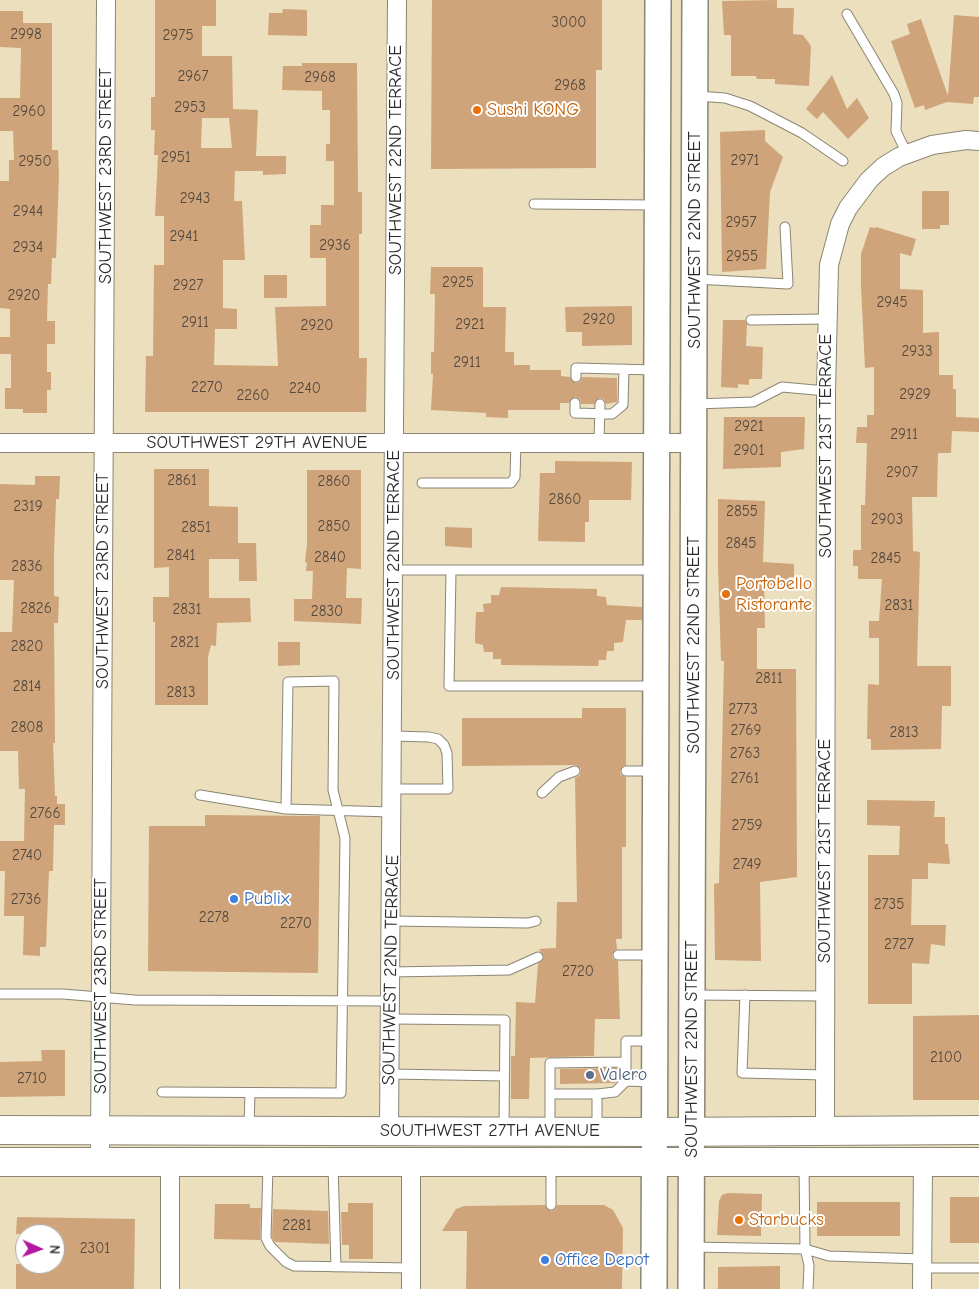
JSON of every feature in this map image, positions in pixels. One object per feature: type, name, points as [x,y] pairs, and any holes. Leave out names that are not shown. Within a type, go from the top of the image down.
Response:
[{"type":"highway","name":"SOUTHWEST 27TH AVENUE","points":[[0,1130],[550,1132],[979,1130]]},
{"type":"highway","points":[[170,1163],[184,1144],[216,1130]]},
{"type":"highway","points":[[342,1163],[378,1149],[390,1131]]},
{"type":"highway","points":[[411,1162],[424,1144],[434,1137],[454,1131]]},
{"type":"highway","name":"SOUTHWEST 27TH AVENUE","points":[[0,1162],[979,1162]]},
{"type":"main road","name":"SOUTHWEST 22ND STREET","points":[[654,1289],[658,0]]},
{"type":"main road","name":"SOUTHWEST 22ND STREET","points":[[691,1289],[695,0]]},
{"type":"main road","points":[[656,770],[694,771]]},
{"type":"street","name":"SOUTHWEST 23RD STREET","points":[[100,1163],[106,0]]},
{"type":"street","name":"SOUTHWEST 22ND TERRACE","points":[[390,1131],[397,0]]},
{"type":"street","name":"SOUTHWEST 21ST TERRACE","points":[[825,1130],[826,319],[829,265],[840,224],[852,201],[868,180],[884,167],[907,154],[932,145],[972,140]]},
{"type":"street","name":"SOUTHWEST 29TH AVENUE","points":[[0,443],[694,443]]},
{"type":"street","points":[[411,1162],[411,1289]]},
{"type":"street","points":[[922,1289],[923,1162]]},
{"type":"street","points":[[170,1163],[170,1289]]},
{"type":"lane","points":[[847,14],[894,94],[897,103],[896,131],[907,154]]},
{"type":"lane","points":[[695,96],[725,98],[750,106],[802,133],[843,161]]},
{"type":"lane","points":[[534,204],[658,205]]},
{"type":"lane","points":[[694,279],[788,284],[785,227]]},
{"type":"lane","points":[[751,320],[826,319]]},
{"type":"lane","points":[[576,377],[576,368],[601,373],[624,370],[657,370]]},
{"type":"lane","points":[[575,404],[575,413],[599,409],[612,414],[623,405],[624,370]]},
{"type":"lane","points":[[694,404],[753,402],[782,387],[826,391]]},
{"type":"lane","points":[[598,442],[599,409]]},
{"type":"lane","points":[[422,483],[511,483],[515,478],[516,442]]},
{"type":"lane","points":[[394,570],[657,570]]},
{"type":"lane","points":[[451,571],[449,686],[657,686]]},
{"type":"lane","points":[[162,1092],[342,1093],[345,838],[333,790],[334,682],[288,682],[286,809]]},
{"type":"lane","points":[[393,736],[438,739],[444,745],[447,753],[448,789],[393,790]]},
{"type":"lane","points":[[626,771],[656,770]]},
{"type":"lane","points":[[542,793],[559,777],[575,771]]},
{"type":"lane","points":[[200,795],[286,809],[392,812]]},
{"type":"lane","points":[[392,921],[528,923],[536,920]]},
{"type":"lane","points":[[618,955],[655,954]]},
{"type":"lane","points":[[390,972],[509,970],[538,957]]},
{"type":"lane","points":[[0,994],[135,1000],[391,1001]]},
{"type":"lane","points":[[692,995],[825,996]]},
{"type":"lane","points":[[745,995],[742,1073],[825,1074]]},
{"type":"lane","points":[[390,1019],[505,1020],[504,1131]]},
{"type":"lane","points":[[550,1094],[615,1092],[626,1081],[626,1041],[654,1042]]},
{"type":"lane","points":[[550,1132],[550,1063],[626,1062]]},
{"type":"lane","points":[[390,1074],[504,1076]]},
{"type":"lane","points":[[626,1081],[654,1082]]},
{"type":"lane","points":[[249,1130],[250,1093]]},
{"type":"lane","points":[[597,1094],[597,1132]]},
{"type":"lane","points":[[268,1162],[266,1238],[270,1246],[286,1262],[294,1266],[411,1268]]},
{"type":"lane","points":[[551,1162],[551,1205]]},
{"type":"lane","points":[[804,1162],[805,1249],[809,1265],[808,1289]]},
{"type":"lane","points":[[336,1267],[342,1163]]},
{"type":"lane","points":[[691,1247],[805,1249],[829,1256],[979,1268]]},
{"type":"building","points":[[155,0],[216,0],[216,26],[202,26],[202,56],[232,56],[233,109],[258,110],[256,156],[286,156],[286,174],[263,175],[263,171],[235,171],[234,201],[242,201],[245,260],[223,260],[223,308],[237,309],[237,329],[215,329],[214,365],[278,366],[275,307],[326,306],[326,258],[310,258],[310,225],[321,225],[321,205],[334,205],[334,161],[326,161],[326,144],[330,144],[330,110],[322,110],[322,91],[282,90],[283,66],[302,66],[302,63],[357,63],[358,192],[362,192],[362,234],[359,234],[359,358],[367,358],[366,412],[145,412],[146,356],[153,356],[154,265],[164,265],[164,216],[155,216],[158,155],[154,155],[155,130],[151,130],[151,97],[155,97]],"holes":[[[202,118],[229,118],[232,148],[201,148]]]},
{"type":"building","points":[[432,0],[602,0],[602,70],[596,70],[596,168],[431,169]]},
{"type":"building","points":[[777,0],[777,8],[794,8],[793,34],[803,35],[811,46],[809,86],[775,84],[775,79],[757,79],[756,76],[731,76],[731,35],[724,35],[722,1]]},
{"type":"building","points":[[283,9],[307,10],[307,36],[268,35],[269,13],[282,13]]},
{"type":"building","points":[[0,11],[23,11],[23,23],[52,23],[52,150],[58,150],[59,175],[56,258],[52,258],[51,284],[48,284],[47,321],[55,321],[55,344],[47,344],[47,372],[51,372],[51,390],[47,390],[47,413],[23,413],[23,409],[5,409],[5,388],[11,388],[11,354],[0,354],[0,337],[10,337],[10,309],[0,308],[0,181],[9,181],[9,160],[14,160],[13,131],[0,131],[0,98],[20,98],[21,48],[0,47]]},
{"type":"building","points":[[954,15],[979,17],[979,97],[974,97],[973,104],[947,102],[925,110],[924,105],[915,108],[891,41],[910,34],[907,24],[921,19],[948,96]]},
{"type":"building","points":[[832,75],[847,109],[857,98],[869,118],[848,139],[823,112],[817,119],[806,109]]},
{"type":"building","points":[[765,130],[765,141],[783,157],[770,192],[766,269],[722,272],[720,132]]},
{"type":"building","points":[[922,191],[949,191],[949,225],[940,225],[940,229],[922,229]]},
{"type":"building","points":[[870,227],[876,227],[916,239],[911,256],[900,253],[900,289],[923,290],[923,333],[939,332],[939,375],[953,375],[953,389],[956,389],[956,417],[979,418],[979,432],[952,431],[951,453],[938,453],[937,497],[912,497],[913,551],[920,552],[917,666],[951,666],[951,706],[942,706],[941,749],[871,750],[871,739],[867,739],[868,684],[879,685],[879,638],[869,638],[869,621],[879,621],[882,579],[858,579],[858,566],[853,566],[853,550],[861,550],[861,505],[865,505],[867,443],[856,443],[857,427],[867,427],[867,415],[874,415],[874,367],[865,368],[861,286],[861,254]]},
{"type":"building","points":[[431,267],[483,267],[483,307],[506,307],[505,352],[514,352],[514,365],[530,365],[530,370],[561,370],[561,376],[570,377],[576,383],[580,382],[582,377],[617,378],[617,402],[606,404],[604,399],[600,398],[594,404],[581,404],[580,399],[575,397],[569,403],[560,403],[560,410],[508,410],[508,418],[486,417],[486,413],[431,410],[433,374],[431,374],[431,352],[434,352],[435,294],[430,294]]},
{"type":"building","points":[[264,275],[287,275],[287,298],[264,298]]},
{"type":"building","points":[[632,306],[632,345],[582,346],[582,332],[566,332],[565,307]]},
{"type":"building","points":[[723,320],[745,320],[747,324],[746,346],[763,347],[762,379],[749,379],[749,385],[738,384],[738,388],[721,387]]},
{"type":"building","points":[[724,417],[805,417],[804,449],[781,452],[781,467],[723,469]]},
{"type":"building","points":[[555,461],[632,462],[631,500],[589,500],[589,522],[585,522],[585,542],[538,541],[540,473],[555,473]]},
{"type":"building","points":[[154,469],[209,469],[209,506],[238,507],[238,543],[256,543],[257,581],[239,581],[239,559],[209,559],[209,598],[250,598],[251,622],[217,623],[216,646],[211,645],[208,657],[208,705],[155,705],[155,622],[153,622],[153,597],[169,597],[169,567],[154,568]]},
{"type":"building","points":[[307,470],[361,470],[361,569],[347,568],[346,598],[362,598],[361,624],[294,621],[294,599],[312,599],[313,571],[306,571],[307,563],[305,562],[307,544]]},
{"type":"building","points":[[35,476],[60,476],[59,499],[56,499],[54,554],[54,596],[59,597],[58,623],[54,623],[55,743],[53,743],[55,796],[57,796],[57,804],[65,804],[65,825],[54,825],[53,871],[49,871],[46,947],[40,947],[40,956],[23,955],[24,916],[4,916],[5,871],[0,871],[0,841],[24,841],[25,789],[19,789],[18,751],[0,751],[0,632],[12,632],[14,580],[0,580],[0,484],[35,485]]},
{"type":"building","points":[[718,499],[765,501],[763,562],[794,564],[794,577],[789,577],[788,586],[764,586],[765,628],[757,628],[757,669],[796,669],[797,877],[760,882],[761,961],[715,960],[714,884],[719,883],[724,661],[721,661]]},
{"type":"building","points":[[445,527],[472,528],[472,548],[445,546]]},
{"type":"building","points":[[501,587],[597,589],[597,596],[606,597],[607,605],[642,607],[642,620],[626,620],[623,642],[614,643],[614,651],[607,651],[606,660],[599,660],[598,666],[501,665],[501,659],[493,659],[493,652],[484,652],[483,645],[475,643],[475,635],[476,612],[484,612],[483,604],[491,603],[491,595],[499,595]]},
{"type":"building","points":[[278,642],[300,642],[300,665],[278,666]]},
{"type":"building","points":[[582,708],[626,708],[626,765],[620,771],[621,775],[626,777],[626,847],[622,847],[622,939],[616,939],[617,949],[612,955],[613,959],[618,961],[620,1019],[595,1019],[594,1056],[530,1058],[529,1099],[511,1099],[511,1056],[515,1056],[516,1002],[535,1003],[538,964],[544,957],[539,949],[556,948],[557,902],[577,902],[575,778],[580,775],[581,769],[576,765],[462,766],[462,718],[582,718]]},
{"type":"building","points":[[867,800],[935,801],[934,817],[945,817],[945,844],[948,844],[950,864],[928,863],[928,879],[912,879],[911,925],[946,925],[945,946],[931,944],[929,964],[912,963],[912,1004],[868,1004],[868,855],[899,855],[900,826],[867,825]]},
{"type":"building","name":"Publix","points":[[205,815],[320,816],[318,973],[148,971],[149,826],[205,826]]},
{"type":"building","points":[[979,1015],[979,1100],[913,1100],[913,1016]]},
{"type":"building","points":[[41,1050],[65,1050],[65,1096],[0,1097],[0,1062],[42,1061]]},
{"type":"building","name":"Valero","points":[[619,1068],[619,1079],[615,1083],[560,1084],[560,1069]]},
{"type":"building","name":"Starbucks","points":[[728,1193],[762,1194],[761,1236],[717,1235],[719,1201],[722,1195]]},
{"type":"building","points":[[950,1197],[979,1197],[979,1243],[950,1243]]},
{"type":"building","points":[[817,1202],[900,1202],[900,1236],[817,1236]]},
{"type":"building","points":[[348,1203],[373,1203],[373,1259],[349,1259],[349,1245],[342,1245],[341,1212],[348,1212]]},
{"type":"building","points":[[215,1204],[250,1204],[250,1208],[261,1208],[260,1240],[214,1239]]},
{"type":"building","name":"Office Depot","points":[[545,1205],[551,1211],[555,1210],[557,1205],[604,1205],[613,1210],[623,1228],[622,1289],[466,1289],[467,1231],[442,1231],[456,1209],[464,1206]]},
{"type":"building","points":[[273,1209],[328,1211],[329,1244],[275,1242],[272,1237]]},
{"type":"building","points":[[17,1217],[135,1219],[134,1289],[16,1289],[16,1274],[65,1274],[65,1224],[17,1224]]},
{"type":"building","points":[[780,1266],[780,1289],[718,1289],[718,1267]]},
{"type":"place","name":"Sushi KONG","points":[[477,110]]},
{"type":"place","name":"Portobello Ristorante","points":[[726,594]]},
{"type":"place","name":"Publix","points":[[234,899]]},
{"type":"place","name":"Valero","points":[[590,1075]]},
{"type":"place","name":"Starbucks","points":[[739,1220]]},
{"type":"place","name":"Office Depot","points":[[545,1260]]}]
